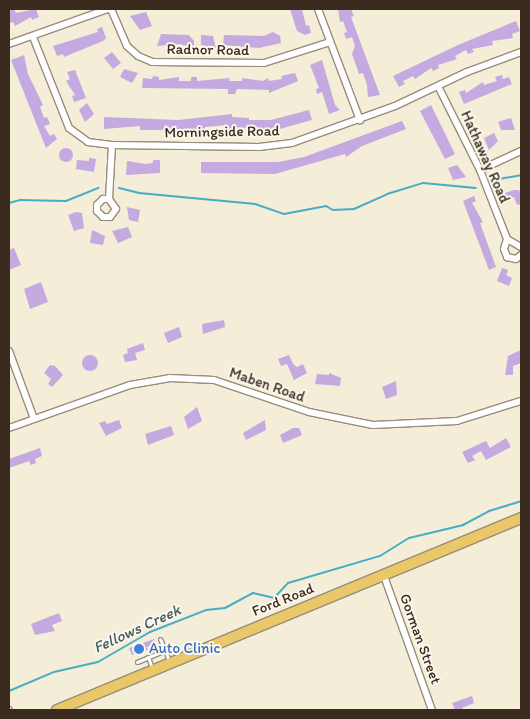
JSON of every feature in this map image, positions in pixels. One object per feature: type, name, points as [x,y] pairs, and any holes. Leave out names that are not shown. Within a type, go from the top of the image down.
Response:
[{"type":"main road","name":"Ford Road","points":[[57,710],[521,518]]},
{"type":"street","points":[[9,44],[110,9]]},
{"type":"street","name":"Radnor Road","points":[[110,9],[127,46],[138,56],[152,62],[264,63],[330,42]]},
{"type":"street","points":[[318,9],[360,120]]},
{"type":"street","name":"Morningside Road","points":[[33,37],[68,128],[88,142],[112,145],[276,146],[305,140],[360,120],[521,52]]},
{"type":"street","name":"Hathaway Road","points":[[438,86],[480,170],[507,239],[504,249],[507,257],[516,259],[521,255]]},
{"type":"street","points":[[109,199],[112,145]]},
{"type":"street","points":[[480,170],[521,151]]},
{"type":"street","points":[[507,239],[521,247]]},
{"type":"street","points":[[9,351],[34,419]]},
{"type":"street","name":"Maben Road","points":[[9,428],[130,385],[170,378],[224,382],[309,412],[373,425],[457,421],[521,401]]},
{"type":"street","name":"Gorman Street","points":[[384,576],[432,710]]},
{"type":"lane","points":[[160,639],[170,664]]},
{"type":"lane","points":[[137,662],[164,650]]},
{"type":"lane","points":[[148,657],[153,670]]},
{"type":"building","points":[[14,9],[16,13],[36,9],[39,17],[32,20],[31,17],[15,26],[13,22],[9,23],[9,11]]},
{"type":"building","points":[[290,9],[302,9],[306,26],[309,25],[311,33],[305,35],[297,31]]},
{"type":"building","points":[[338,9],[351,9],[354,16],[351,17],[380,95],[368,97],[363,73],[359,74],[352,54],[355,46],[352,37],[346,39],[344,33],[347,32],[343,21],[340,22]]},
{"type":"building","points":[[146,12],[152,26],[140,30],[130,16]]},
{"type":"building","points":[[516,21],[520,31],[512,34],[513,38],[492,41],[493,45],[472,49],[474,52],[468,54],[466,50],[455,56],[457,59],[438,65],[439,68],[433,71],[431,68],[415,79],[413,76],[403,81],[405,84],[399,87],[393,76],[458,45]]},
{"type":"building","points":[[102,27],[106,38],[103,41],[64,57],[63,54],[57,56],[53,46],[98,32],[97,29]]},
{"type":"building","points":[[273,32],[280,36],[281,43],[259,48],[223,45],[224,35],[264,36]]},
{"type":"building","points":[[161,34],[189,35],[194,41],[194,48],[180,44],[157,46]]},
{"type":"building","points":[[201,35],[213,36],[216,48],[201,45]]},
{"type":"building","points":[[112,52],[121,63],[113,69],[104,58]]},
{"type":"building","points":[[24,55],[28,74],[43,105],[40,107],[44,118],[47,117],[50,124],[44,126],[50,136],[54,134],[57,139],[46,148],[11,60]]},
{"type":"building","points":[[322,60],[335,105],[340,110],[329,114],[322,92],[317,94],[316,89],[319,88],[310,65]]},
{"type":"building","points":[[124,69],[138,73],[132,83],[120,77]]},
{"type":"building","points":[[75,70],[86,98],[74,102],[72,96],[75,95],[66,81],[70,79],[67,72]]},
{"type":"building","points":[[295,73],[298,81],[269,93],[269,90],[237,89],[235,94],[228,94],[228,89],[142,88],[143,78],[152,79],[153,76],[159,77],[159,80],[179,77],[179,81],[191,81],[191,77],[197,77],[197,81],[230,78],[229,81],[242,81],[242,78],[263,81],[268,78],[269,81],[282,79],[281,76]]},
{"type":"building","points":[[502,75],[503,79],[509,77],[512,84],[464,104],[459,92],[465,90],[466,93],[483,82],[484,85],[497,81],[495,77]]},
{"type":"building","points":[[87,103],[94,114],[85,122],[79,110]]},
{"type":"building","points":[[431,105],[455,154],[445,159],[420,111]]},
{"type":"building","points":[[309,110],[312,120],[276,130],[234,127],[234,131],[227,131],[227,125],[205,127],[205,130],[140,130],[140,126],[104,129],[104,117],[178,120],[232,114],[232,117],[249,118],[249,120],[271,120]]},
{"type":"building","points":[[511,118],[515,130],[501,130],[498,122]]},
{"type":"building","points":[[402,121],[406,129],[362,146],[346,157],[345,154],[275,174],[201,173],[201,162],[278,162],[304,157]]},
{"type":"building","points":[[494,133],[498,141],[489,150],[484,138]]},
{"type":"building","points":[[66,148],[71,150],[73,155],[71,160],[66,162],[61,160],[59,155],[61,150]]},
{"type":"building","points":[[89,158],[96,159],[94,172],[76,169],[77,160],[89,161]]},
{"type":"building","points":[[153,160],[160,160],[160,173],[126,175],[127,161],[146,164],[153,163]]},
{"type":"building","points":[[457,165],[466,177],[453,180],[448,168]]},
{"type":"building","points":[[519,190],[521,204],[517,205],[514,197],[507,199],[505,193]]},
{"type":"building","points":[[474,196],[476,201],[472,203],[483,222],[480,223],[496,267],[489,270],[463,201]]},
{"type":"building","points":[[127,207],[140,210],[138,222],[129,220]]},
{"type":"building","points":[[76,212],[82,213],[84,228],[74,231],[68,215]]},
{"type":"building","points":[[128,227],[132,237],[118,243],[112,231]]},
{"type":"building","points":[[92,230],[105,236],[103,245],[90,243]]},
{"type":"building","points":[[14,248],[21,265],[9,270],[9,250]]},
{"type":"building","points":[[502,268],[508,270],[506,275],[512,278],[509,286],[497,281]]},
{"type":"building","points":[[41,282],[48,302],[30,309],[24,289]]},
{"type":"building","points":[[224,320],[225,327],[203,334],[202,324]]},
{"type":"building","points":[[179,327],[182,337],[168,343],[164,333]]},
{"type":"building","points":[[143,343],[145,350],[135,353],[137,360],[125,362],[123,355],[128,353],[127,349]]},
{"type":"building","points":[[521,350],[521,363],[513,366],[513,375],[505,375],[508,356]]},
{"type":"building","points":[[90,355],[96,357],[98,363],[96,369],[90,371],[84,369],[82,363],[84,357]]},
{"type":"building","points":[[289,355],[293,364],[297,367],[303,364],[307,373],[294,380],[287,364],[281,366],[278,359]]},
{"type":"building","points":[[50,365],[55,366],[63,375],[52,387],[48,384],[51,379],[44,373]]},
{"type":"building","points":[[329,373],[341,378],[340,386],[315,384],[317,374],[329,375]]},
{"type":"building","points":[[396,381],[397,395],[386,399],[382,387]]},
{"type":"building","points":[[197,407],[202,421],[188,429],[184,417]]},
{"type":"building","points":[[119,420],[122,428],[106,436],[99,423],[105,421],[107,424]]},
{"type":"building","points":[[265,420],[266,430],[246,440],[243,433]]},
{"type":"building","points":[[171,426],[174,435],[148,445],[145,434]]},
{"type":"building","points":[[293,428],[299,428],[302,435],[283,443],[280,435]]},
{"type":"building","points":[[506,438],[511,447],[486,460],[481,451],[472,456],[475,460],[468,463],[462,452],[486,441],[490,448]]},
{"type":"building","points":[[40,448],[42,456],[35,459],[36,463],[31,465],[29,461],[9,468],[9,459]]},
{"type":"building","points":[[59,613],[62,621],[52,625],[55,631],[35,635],[31,624]]},
{"type":"building","name":"Auto Clinic","points":[[154,639],[155,643],[147,647],[148,650],[132,655],[129,648]]},
{"type":"building","points":[[472,696],[474,703],[462,708],[462,710],[455,710],[452,703]]},
{"type":"waterway","points":[[499,179],[521,175]]},
{"type":"waterway","points":[[119,188],[139,193],[255,204],[284,214],[326,206],[333,210],[354,209],[387,194],[423,183],[476,188]]},
{"type":"waterway","points":[[9,203],[20,200],[66,201],[99,188]]},
{"type":"waterway","name":"Fellows Creek","points":[[9,691],[54,672],[98,662],[150,632],[206,610],[225,608],[253,593],[274,598],[288,583],[380,556],[409,538],[463,525],[489,511],[521,501]]},
{"type":"place","name":"Auto Clinic","points":[[139,649]]}]
